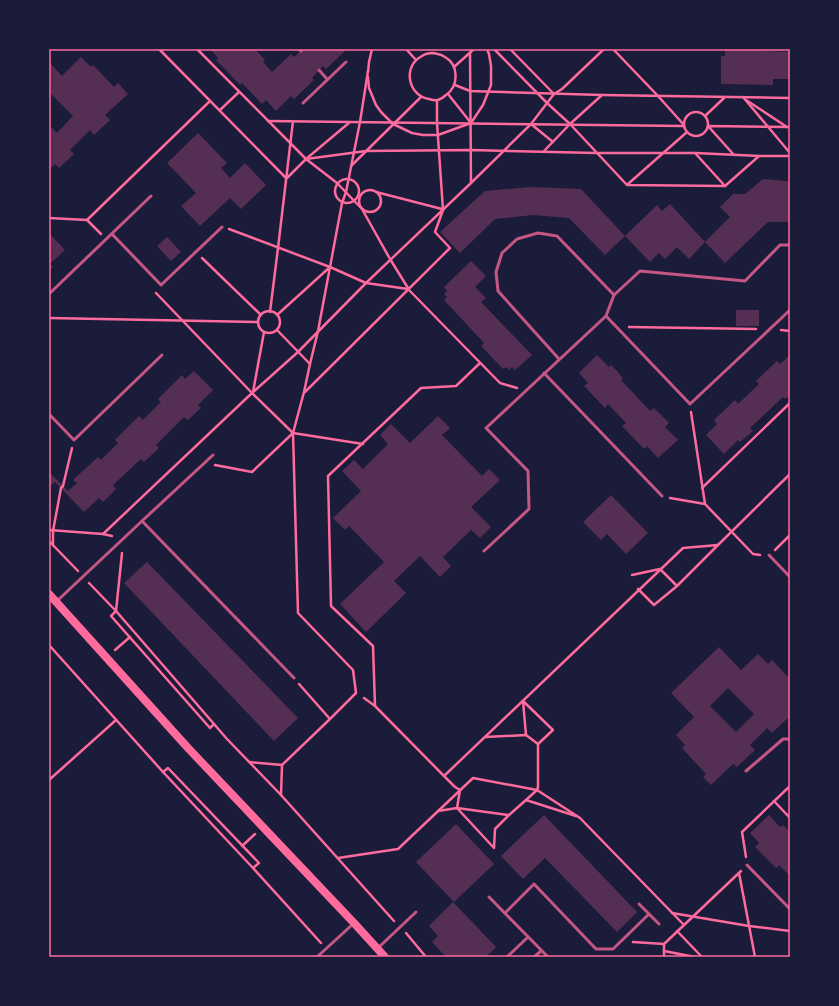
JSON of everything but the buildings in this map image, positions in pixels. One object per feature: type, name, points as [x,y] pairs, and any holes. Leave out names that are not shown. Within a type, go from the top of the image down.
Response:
[{"type":"main road","points":[[49,594],[188,748],[385,957]]},
{"type":"lane","points":[[303,103],[346,62]]},
{"type":"lane","points":[[319,70],[328,79]]},
{"type":"lane","points":[[49,294],[151,196]]},
{"type":"lane","points":[[112,234],[161,285],[222,227]]},
{"type":"lane","points":[[559,359],[498,291],[496,272],[502,253],[517,239],[538,233],[557,236],[614,295]]},
{"type":"lane","points":[[484,551],[529,509],[528,471],[486,428],[606,316],[614,295],[640,271],[745,280],[780,245],[790,245]]},
{"type":"lane","points":[[606,316],[690,404],[790,310]]},
{"type":"lane","points":[[49,414],[74,440],[162,355]]},
{"type":"lane","points":[[544,374],[662,496]]},
{"type":"lane","points":[[56,602],[213,455]]},
{"type":"lane","points":[[142,521],[294,678]]},
{"type":"lane","points":[[768,555],[790,578]]},
{"type":"lane","points":[[746,771],[783,739],[790,739]]},
{"type":"lane","points":[[747,865],[790,909]]},
{"type":"lane","points":[[505,912],[534,884],[596,949],[613,949],[649,914]]},
{"type":"lane","points":[[489,897],[548,957]]},
{"type":"lane","points":[[638,904],[659,924]]},
{"type":"lane","points":[[377,948],[416,912]]},
{"type":"lane","points":[[317,957],[354,923]]},
{"type":"lane","points":[[507,957],[528,937]]},
{"type":"lane","points":[[534,957],[541,951]]},
{"type":"path","points":[[159,49],[286,178]]},
{"type":"path","points":[[197,49],[306,159],[337,183],[362,209],[373,212],[379,208],[380,197],[376,192]]},
{"type":"path","points":[[281,795],[282,764],[356,693],[353,670],[298,613],[293,433],[318,331],[342,203],[346,192],[360,122],[372,49]]},
{"type":"path","points":[[406,49],[416,60]]},
{"type":"path","points":[[454,67],[474,49]]},
{"type":"path","points":[[368,71],[369,88],[372,97],[381,112],[393,123],[412,133],[438,135],[471,123],[483,105],[491,85],[491,66],[487,49]]},
{"type":"path","points":[[494,49],[547,103],[570,124],[627,185],[725,186],[760,156]]},
{"type":"path","points":[[510,49],[554,94]]},
{"type":"path","points":[[103,534],[252,393],[298,352],[366,282],[443,210],[531,124],[554,94],[562,89],[604,49]]},
{"type":"path","points":[[613,49],[658,96],[684,126],[687,132],[698,135],[705,131],[708,126]]},
{"type":"path","points":[[433,53],[446,57],[451,62],[456,73],[455,85],[452,90],[437,100],[426,99],[416,93],[410,83],[409,77],[412,65],[416,60],[421,56],[433,53]]},
{"type":"path","points":[[470,53],[471,183]]},
{"type":"path","points":[[455,85],[470,91],[489,92],[602,96],[790,98]]},
{"type":"path","points":[[220,110],[239,92]]},
{"type":"path","points":[[448,94],[471,123]]},
{"type":"path","points":[[543,151],[570,124],[602,96]]},
{"type":"path","points":[[351,165],[393,123],[422,97]]},
{"type":"path","points":[[742,97],[790,154]]},
{"type":"path","points":[[742,97],[788,127]]},
{"type":"path","points":[[705,116],[724,98]]},
{"type":"path","points":[[304,392],[450,248],[435,232],[443,210],[437,123],[437,100]]},
{"type":"path","points":[[87,220],[210,101]]},
{"type":"path","points":[[684,126],[684,120],[690,114],[700,112],[707,119],[708,126],[734,155]]},
{"type":"path","points":[[268,121],[684,126]]},
{"type":"path","points":[[270,312],[293,121]]},
{"type":"path","points":[[286,178],[350,122]]},
{"type":"path","points":[[531,124],[553,142]]},
{"type":"path","points":[[708,126],[788,127]]},
{"type":"path","points":[[627,185],[687,132]]},
{"type":"path","points":[[306,159],[366,151],[471,150],[760,156],[790,154]]},
{"type":"path","points":[[694,154],[725,186]]},
{"type":"path","points":[[348,179],[356,182],[359,190],[358,197],[348,204],[337,200],[334,189],[337,183],[348,179]]},
{"type":"path","points":[[443,210],[369,190],[362,193],[359,199],[362,209],[408,289],[500,382],[525,391]]},
{"type":"path","points":[[49,218],[87,220],[106,239]]},
{"type":"path","points":[[222,227],[366,282],[408,289]]},
{"type":"path","points":[[196,252],[261,315]]},
{"type":"path","points":[[277,315],[330,267]]},
{"type":"path","points":[[152,289],[252,393],[293,433],[363,444]]},
{"type":"path","points":[[267,312],[277,315],[279,323],[274,332],[264,332],[259,327],[258,322],[261,315],[267,312]]},
{"type":"path","points":[[49,318],[258,322]]},
{"type":"path","points":[[616,327],[770,329],[790,331]]},
{"type":"path","points":[[276,330],[310,364]]},
{"type":"path","points":[[252,393],[264,332]]},
{"type":"path","points":[[375,706],[373,646],[331,606],[328,476],[420,388],[456,386],[480,363]]},
{"type":"path","points":[[702,488],[790,403]]},
{"type":"path","points":[[690,404],[705,504],[753,554],[768,555],[790,535]]},
{"type":"path","points":[[204,463],[252,472],[293,433]]},
{"type":"path","points":[[53,545],[53,531],[61,488],[63,486],[74,440]]},
{"type":"path","points":[[638,589],[654,605],[677,586],[790,474]]},
{"type":"path","points":[[662,496],[705,504]]},
{"type":"path","points":[[49,530],[103,534],[123,539],[116,611],[110,616],[210,728],[214,724]]},
{"type":"path","points":[[49,541],[116,611],[248,762],[281,795],[426,957]]},
{"type":"path","points":[[444,776],[638,589],[683,548],[718,545]]},
{"type":"path","points":[[632,575],[660,569]]},
{"type":"path","points":[[660,569],[677,586]]},
{"type":"path","points":[[106,658],[130,637]]},
{"type":"path","points":[[49,645],[163,772],[326,948]]},
{"type":"path","points":[[294,678],[330,719]]},
{"type":"path","points":[[364,698],[375,706],[444,776],[460,790]]},
{"type":"path","points":[[523,701],[526,735]]},
{"type":"path","points":[[457,808],[494,848],[495,829],[537,790],[538,744],[553,730],[523,701]]},
{"type":"path","points":[[49,780],[116,720]]},
{"type":"path","points":[[485,737],[526,735],[538,744]]},
{"type":"path","points":[[248,762],[282,764]]},
{"type":"path","points":[[163,772],[168,768],[259,863],[253,868]]},
{"type":"path","points":[[338,858],[398,849],[473,778],[537,790],[580,818],[684,925]]},
{"type":"path","points":[[664,957],[664,944],[747,865],[742,832],[790,786]]},
{"type":"path","points":[[457,808],[460,790]]},
{"type":"path","points":[[526,800],[580,818]]},
{"type":"path","points":[[774,801],[790,818]]},
{"type":"path","points":[[437,811],[457,808],[509,815]]},
{"type":"path","points":[[242,846],[263,827]]},
{"type":"path","points":[[739,873],[755,957]]},
{"type":"path","points":[[672,913],[749,926],[790,931]]},
{"type":"path","points":[[677,931],[702,957]]},
{"type":"path","points":[[621,941],[664,944]]},
{"type":"path","points":[[664,951],[695,957]]}]
